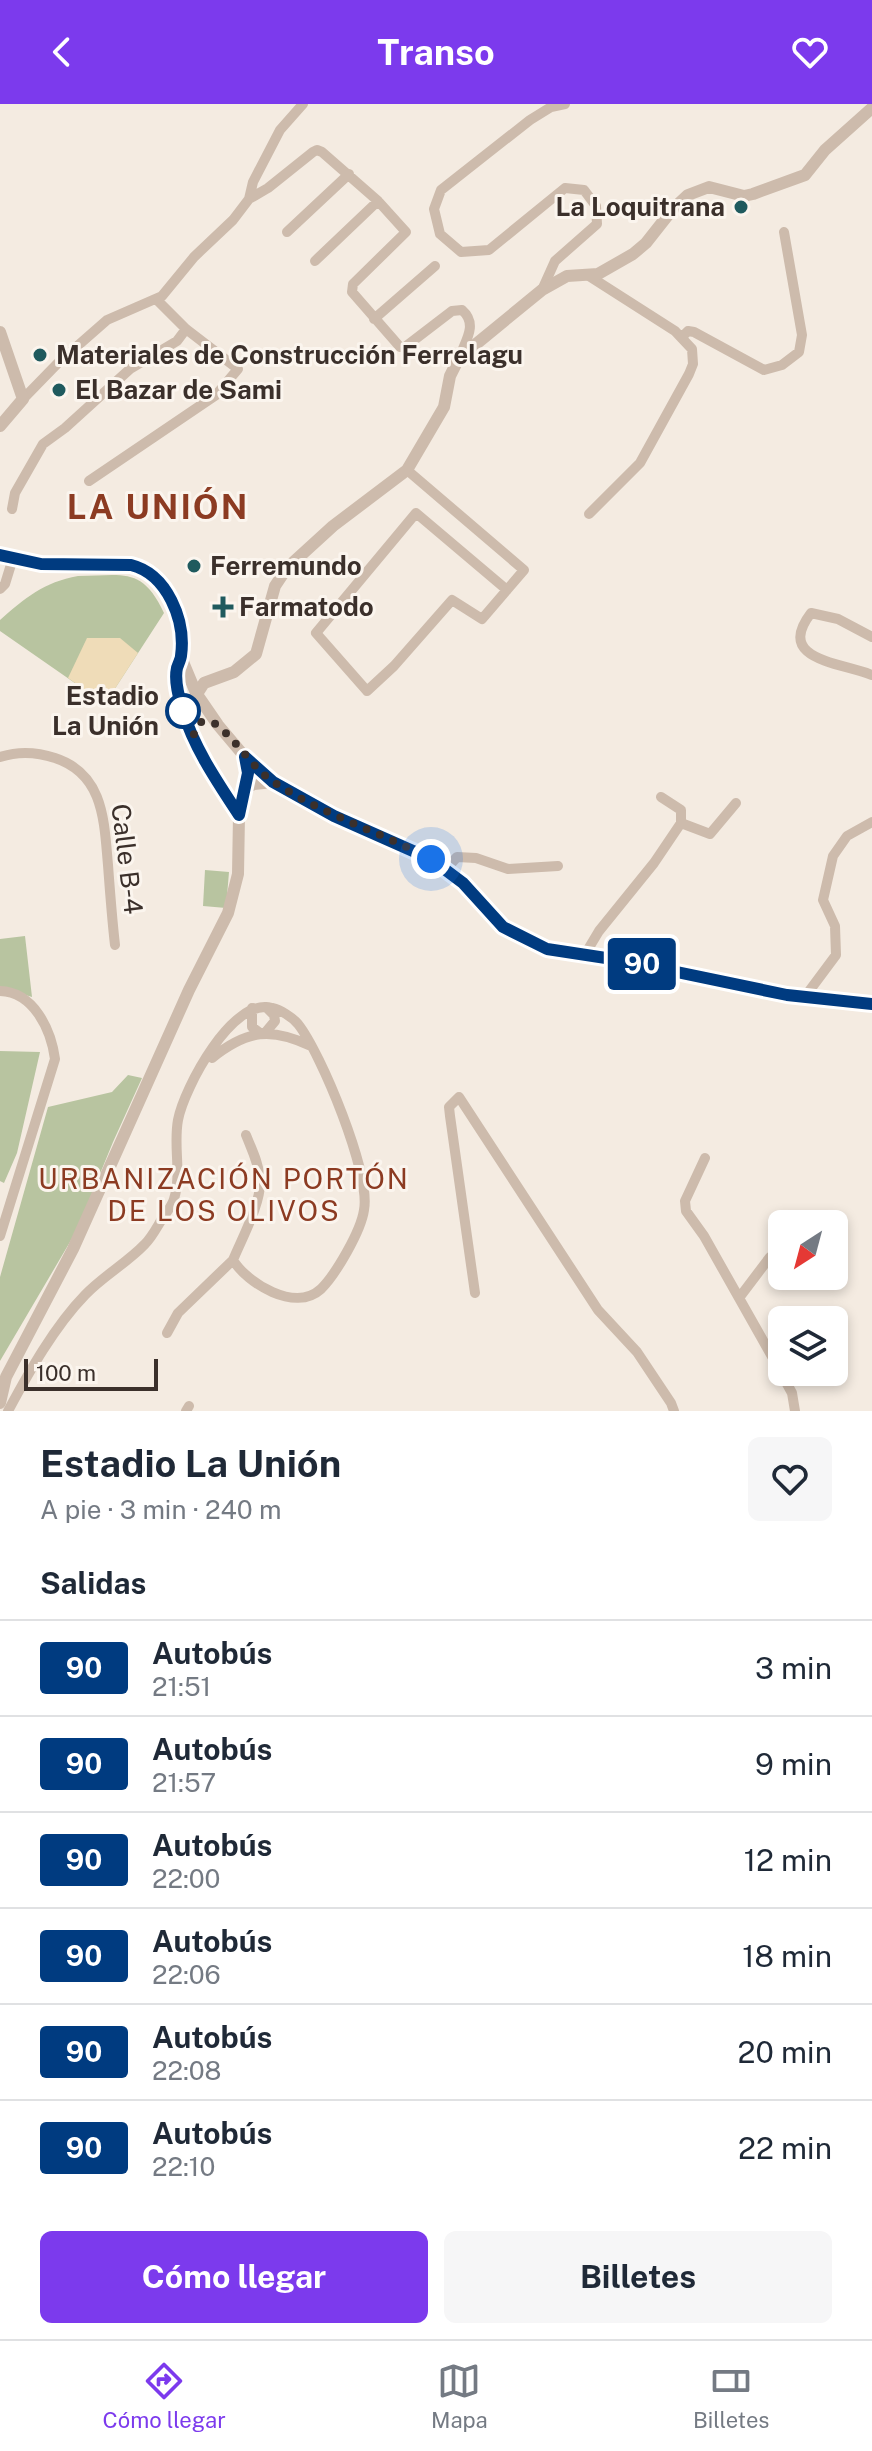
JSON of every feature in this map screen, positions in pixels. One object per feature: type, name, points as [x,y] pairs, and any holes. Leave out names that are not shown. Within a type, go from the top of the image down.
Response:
[{"type":"street","points":[[249,199],[253,182],[280,130],[303,104]]},
{"type":"street","points":[[542,290],[555,261],[597,224],[596,206],[584,190],[565,188],[489,250],[461,252],[440,234],[434,209],[441,190],[462,173],[530,120],[551,107],[565,104]]},
{"type":"street","points":[[459,358],[542,290],[567,276],[598,274],[633,254],[646,243],[680,201],[698,190],[709,187],[744,196],[805,175],[825,150],[872,108]]},
{"type":"street","points":[[0,426],[58,363],[107,320],[162,296],[249,199],[317,150],[349,174],[406,232],[350,288],[396,345],[405,347],[452,311],[462,310],[470,317],[471,327],[450,376],[444,407],[407,470],[333,526],[287,568],[275,586],[256,654],[242,667],[204,683],[184,714]]},
{"type":"street","points":[[287,232],[349,174]]},
{"type":"street","points":[[315,261],[378,201]]},
{"type":"street","points":[[682,337],[688,331],[694,332],[764,370],[782,365],[799,352],[802,335],[784,232]]},
{"type":"street","points":[[374,319],[435,266]]},
{"type":"street","points":[[589,276],[682,337],[692,349],[693,364],[640,463],[589,514]]},
{"type":"street","points":[[89,481],[216,395],[238,369],[186,329],[156,299]]},
{"type":"street","points":[[12,509],[15,493],[43,444],[130,369],[177,341],[186,329]]},
{"type":"street","points":[[0,332],[23,399]]},
{"type":"street","points":[[407,470],[524,570],[507,590],[482,619],[452,600],[394,666],[367,691],[316,633],[416,513],[507,590]]},
{"type":"street","points":[[0,589],[5,584],[6,556],[41,564],[131,565],[142,568],[161,583],[172,603],[181,657],[196,693],[246,761],[273,782],[334,816],[395,841],[446,869],[503,927],[547,949],[619,960],[804,998],[872,1004]]},
{"type":"street","points":[[872,637],[838,619],[811,613],[800,627],[800,643],[806,653],[872,675]]},
{"type":"street","points":[[181,657],[176,677],[184,714],[193,736],[239,815]]},
{"type":"street","points":[[193,736],[201,722],[218,725]]},
{"type":"street","name":"Calle B-4","points":[[0,757],[35,753],[63,761],[86,777],[94,788],[104,816],[115,945]]},
{"type":"street","points":[[217,778],[233,781],[238,778],[246,761]]},
{"type":"street","points":[[0,1403],[3,1376],[73,1249],[189,990],[228,913],[238,874],[239,815],[245,788],[246,761]]},
{"type":"street","points":[[245,788],[273,782]]},
{"type":"street","points":[[584,956],[599,931],[654,863],[681,823],[681,810],[661,797]]},
{"type":"street","points":[[681,823],[710,834],[736,803]]},
{"type":"street","points":[[804,998],[836,955],[835,926],[823,900],[833,856],[847,836],[872,822]]},
{"type":"street","points":[[446,869],[457,857],[465,856],[508,869],[558,866]]},
{"type":"street","points":[[0,991],[20,997],[38,1012],[55,1059],[0,1236]]},
{"type":"street","points":[[262,1033],[275,1021],[274,1015],[266,1007]]},
{"type":"street","points":[[8,1411],[54,1335],[85,1295],[146,1244],[173,1202],[177,1187],[176,1136],[179,1116],[220,1038],[233,1022],[252,1008],[266,1007],[296,1021],[312,1047],[352,1141],[365,1208],[340,1263],[320,1290],[306,1297],[286,1296],[261,1286],[240,1271],[233,1260]]},
{"type":"street","points":[[252,1008],[252,1027],[262,1033]]},
{"type":"street","points":[[204,1065],[227,1045],[262,1033],[285,1034],[312,1047]]},
{"type":"street","points":[[475,1293],[449,1107],[459,1097],[598,1310],[637,1352],[674,1411]]},
{"type":"street","points":[[167,1333],[178,1313],[233,1260],[259,1195],[261,1180],[257,1160],[246,1135]]},
{"type":"street","points":[[705,1158],[685,1201],[686,1211],[704,1236],[792,1393],[795,1411]]},
{"type":"street","points":[[739,1298],[768,1260]]},
{"type":"green space","points":[[78,576],[130,577],[148,587],[164,613],[105,704],[0,631],[0,620],[27,598],[55,582]]},
{"type":"green space","points":[[205,870],[229,872],[226,908],[203,906]]},
{"type":"green space","points":[[25,936],[32,997],[0,987],[0,939]]},
{"type":"green space","points":[[0,1051],[40,1052],[17,1153],[4,1183],[0,1181]]},
{"type":"green space","points":[[128,1075],[142,1078],[77,1230],[0,1361],[0,1277],[48,1107],[112,1092]]},
{"type":"sand","points":[[87,638],[120,638],[138,653],[105,704],[68,678]]},
{"type":"bus line","name":"90","points":[[0,555],[41,564],[131,565],[152,574],[161,583],[172,603],[179,631],[181,657],[176,677],[184,714],[208,766],[239,815],[248,773],[245,757],[273,782],[334,816],[431,859],[463,883],[503,927],[547,949],[619,960],[804,998],[872,1004]]},
{"type":"place","name":"La Loquitrana","points":[[741,207]]},
{"type":"place","name":"Materiales de Construcción Ferrelagu","points":[[40,355]]},
{"type":"place","name":"El Bazar de Sami","points":[[59,390]]},
{"type":"place","name":"Ferremundo","points":[[194,566]]},
{"type":"place","name":"Farmatodo","points":[[223,607]]},
{"type":"place","name":"Estadio La Unión","points":[[183,711]]},
{"type":"district","name":"LA UNIÓN","points":[[158,507]]},
{"type":"district","name":"URBANIZACIÓN PORTÓN DE LOS OLIVOS","points":[[224,1195]]},
{"type":"route","points":[[183,711],[193,736],[201,722],[218,725],[245,757],[273,782],[334,816],[431,859]]}]
